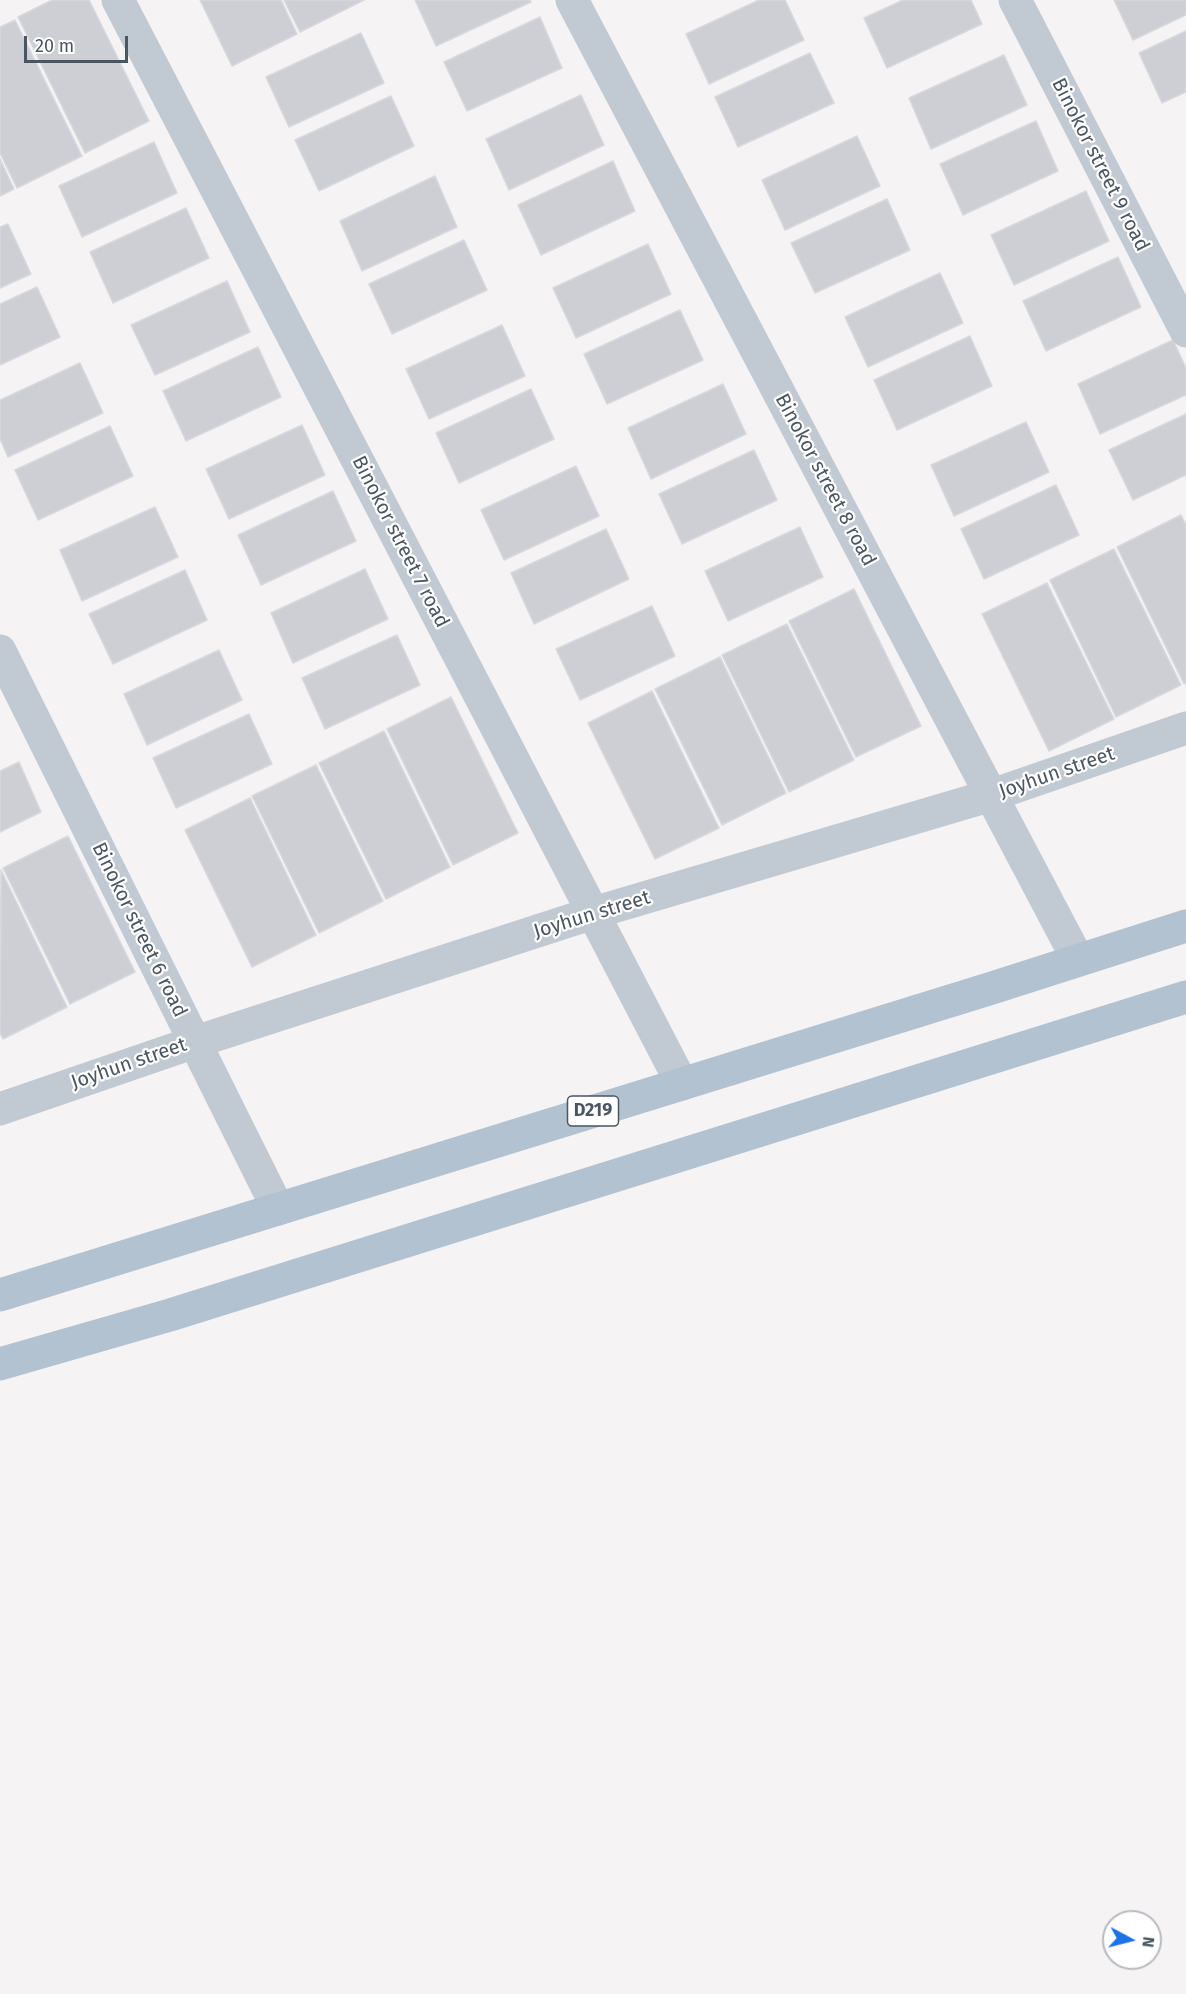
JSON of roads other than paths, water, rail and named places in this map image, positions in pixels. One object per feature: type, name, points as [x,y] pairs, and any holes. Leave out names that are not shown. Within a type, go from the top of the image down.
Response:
[{"type":"main road","name":"D219","points":[[0,1295],[1186,926]]},
{"type":"main road","points":[[0,1364],[170,1315],[1186,998]]},
{"type":"street","name":"Binokor street 7 road","points":[[118,0],[682,1084]]},
{"type":"street","name":"Binokor street 8 road","points":[[572,0],[1078,960]]},
{"type":"street","name":"Binokor street 9 road","points":[[1015,0],[1186,331]]},
{"type":"street","name":"Binokor street 6 road","points":[[0,651],[278,1209]]},
{"type":"street","name":"Joyhun street","points":[[0,1109],[195,1042],[593,913],[992,795],[1186,728]]}]
